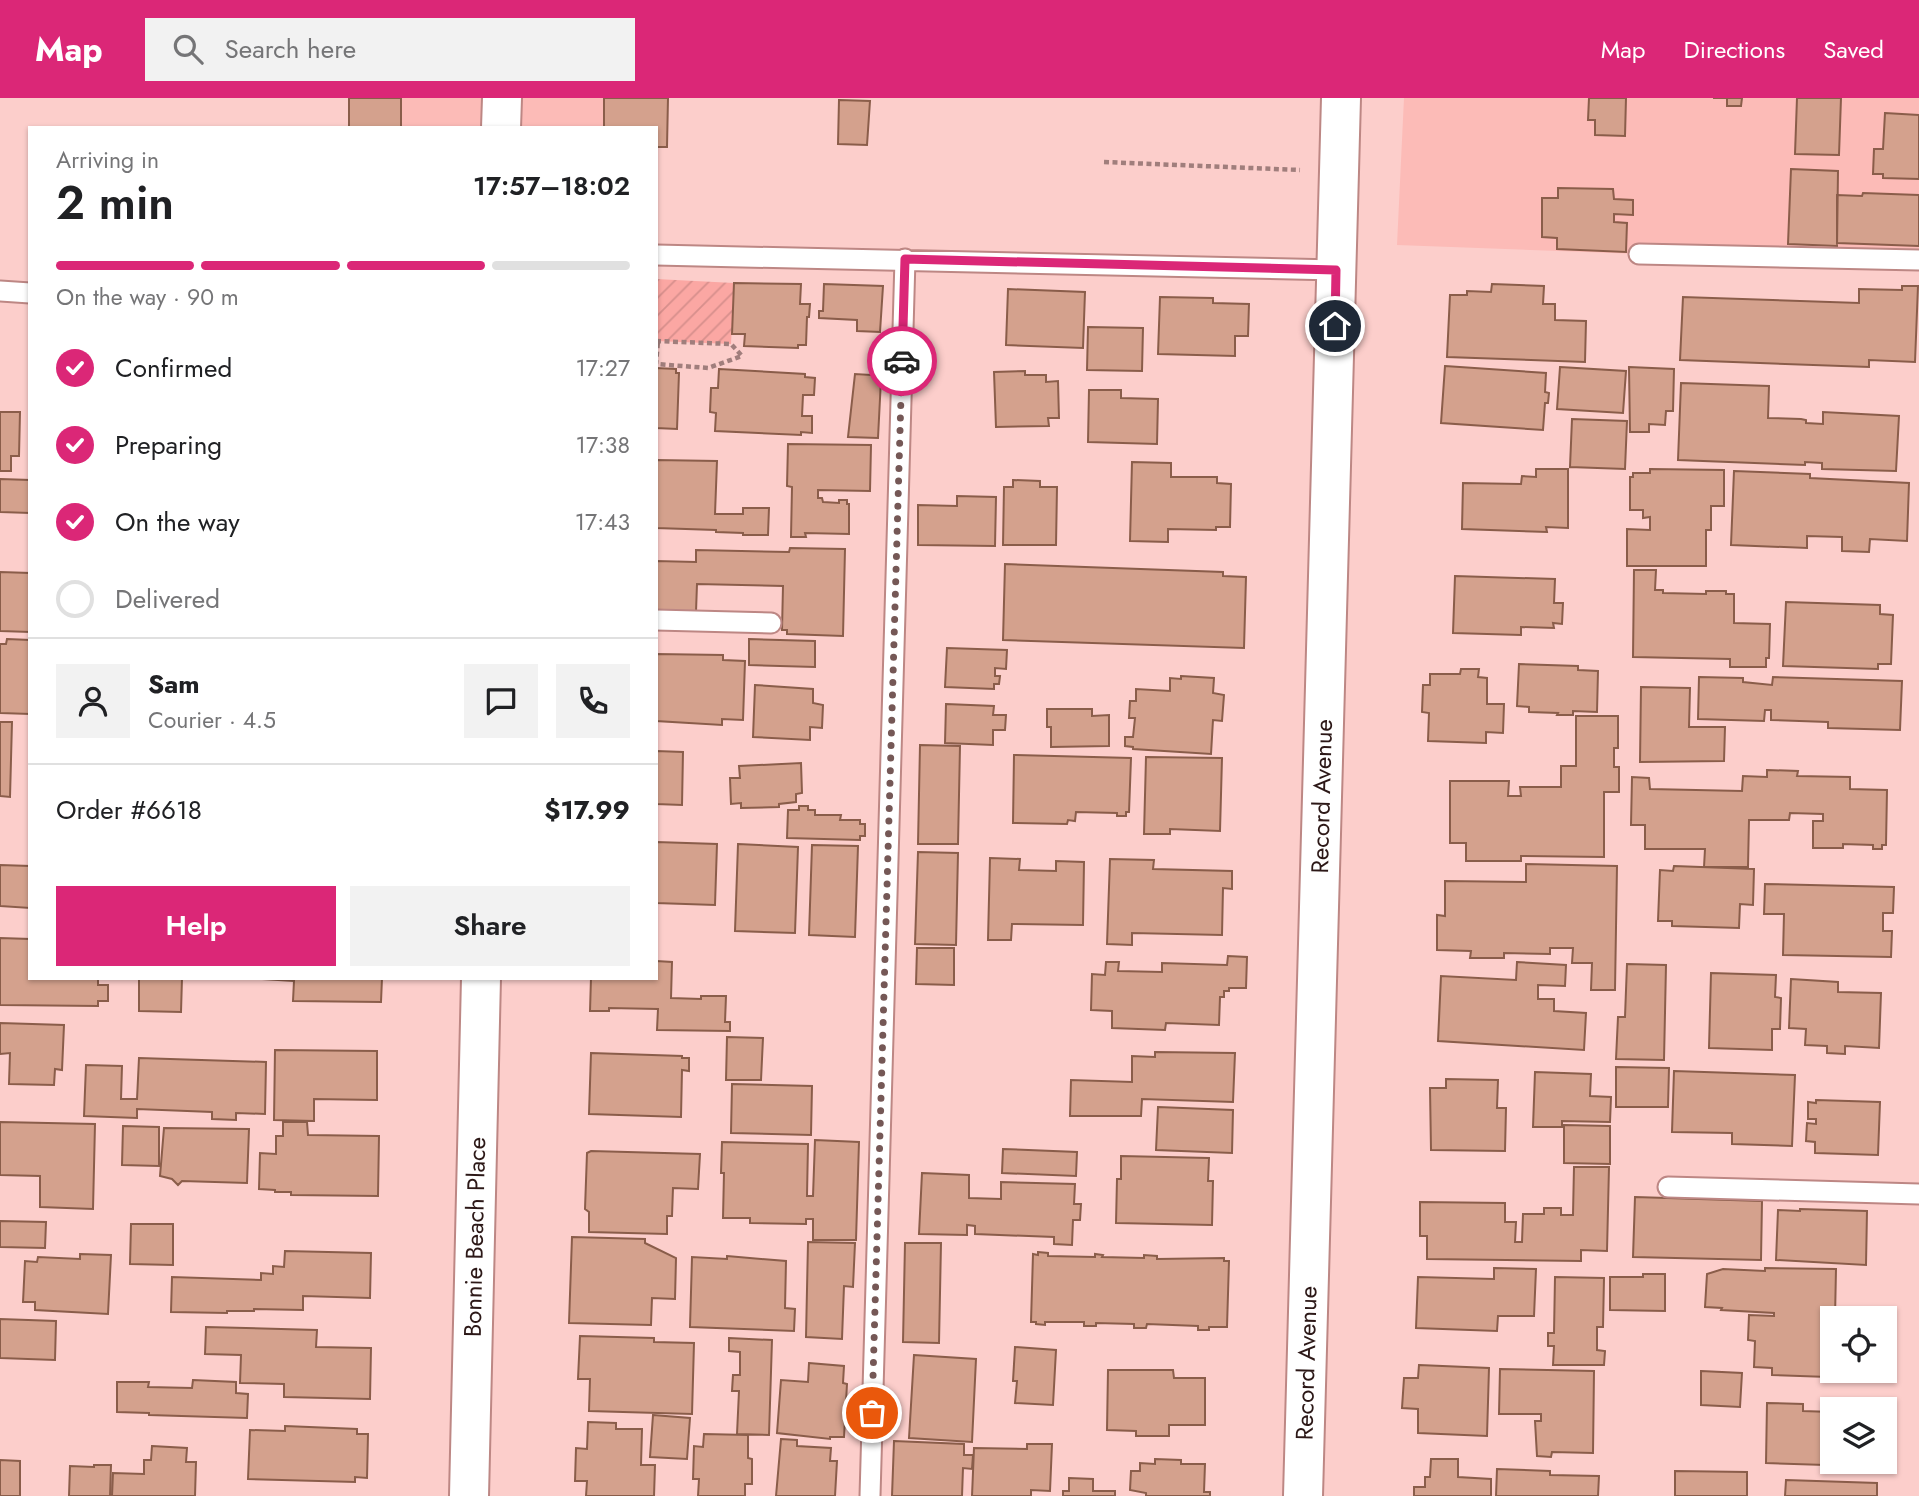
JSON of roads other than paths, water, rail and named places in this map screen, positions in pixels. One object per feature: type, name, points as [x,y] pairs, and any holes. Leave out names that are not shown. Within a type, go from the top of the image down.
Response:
[{"type":"street","points":[[501,126],[502,98]]},
{"type":"street","name":"Record Avenue","points":[[1303,1496],[1340,98]]},
{"type":"street","name":"Bonnie Beach Place","points":[[469,1496],[481,980]]},
{"type":"lane","points":[[1639,254],[1919,260]]},
{"type":"lane","points":[[658,255],[1336,270]]},
{"type":"lane","points":[[870,1496],[905,259]]},
{"type":"lane","points":[[0,291],[28,293]]},
{"type":"lane","points":[[658,620],[771,623]]},
{"type":"lane","points":[[1668,1187],[1919,1194]]}]
